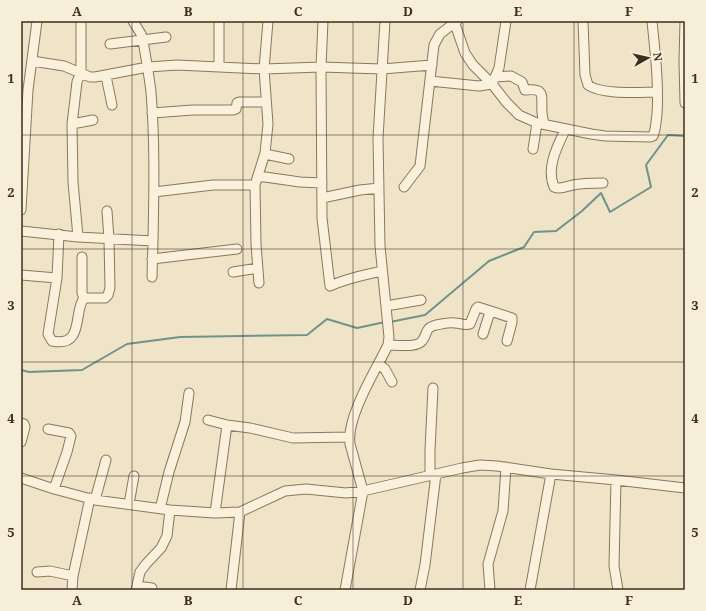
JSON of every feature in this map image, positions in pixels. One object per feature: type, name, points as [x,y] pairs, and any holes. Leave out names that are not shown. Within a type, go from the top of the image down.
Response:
[{"type":"street","points":[[21,210],[22,152],[37,21]]},
{"type":"street","points":[[78,237],[73,182],[72,124],[77,82],[81,72],[81,21]]},
{"type":"street","points":[[133,21],[141,34],[143,41],[148,68],[152,113],[154,192],[152,277]]},
{"type":"street","points":[[219,21],[219,67]]},
{"type":"street","points":[[259,283],[256,244],[255,185],[265,154],[268,124],[264,69],[268,21]]},
{"type":"street","points":[[323,21],[321,67],[322,218],[330,286],[340,281],[382,272]]},
{"type":"street","points":[[345,590],[363,491],[349,437],[362,394],[388,346],[388,328],[380,246],[378,138],[385,21]]},
{"type":"street","points":[[494,80],[499,68],[506,21]]},
{"type":"street","points":[[584,21],[585,75],[588,85],[595,89],[616,92],[658,92]]},
{"type":"street","points":[[404,187],[420,166],[434,45],[440,34],[456,22],[465,53],[473,65],[494,80],[507,103],[519,115],[540,124],[565,130],[605,136],[653,136],[656,122],[658,92],[657,64],[652,21]]},
{"type":"street","points":[[685,21],[685,103]]},
{"type":"street","points":[[110,44],[166,37]]},
{"type":"street","points":[[32,61],[64,66],[90,77],[178,65],[264,69],[321,67],[382,68],[432,65]]},
{"type":"street","points":[[106,76],[112,105]]},
{"type":"street","points":[[430,81],[479,86],[494,80],[511,76],[522,82],[525,90],[539,90],[542,96],[542,114],[544,122],[540,124],[533,149]]},
{"type":"street","points":[[152,113],[193,110],[233,110],[236,109],[237,103],[239,102],[266,102]]},
{"type":"street","points":[[72,124],[93,120]]},
{"type":"street","points":[[565,130],[553,158],[552,176],[554,187],[558,189],[572,185],[603,183]]},
{"type":"street","points":[[265,154],[289,159]]},
{"type":"street","points":[[258,176],[322,183]]},
{"type":"street","points":[[154,192],[213,185],[255,185]]},
{"type":"street","points":[[322,198],[360,190],[379,188]]},
{"type":"street","points":[[84,298],[105,298],[108,295],[110,288],[107,211]]},
{"type":"street","points":[[21,231],[78,237],[153,241]]},
{"type":"street","points":[[59,234],[57,278],[48,334],[52,341],[63,342],[67,340],[74,334],[77,327],[81,305],[84,298],[82,293],[82,257]]},
{"type":"street","points":[[152,259],[237,249]]},
{"type":"street","points":[[233,272],[258,268]]},
{"type":"street","points":[[21,274],[57,278]]},
{"type":"street","points":[[386,309],[420,300]]},
{"type":"street","points":[[388,346],[419,344],[427,330],[435,325],[453,322],[467,325],[470,324],[477,308],[512,318],[507,341]]},
{"type":"street","points":[[483,334],[490,312]]},
{"type":"street","points":[[378,364],[385,369],[392,382]]},
{"type":"street","points":[[420,590],[425,565],[433,475],[430,450],[433,388]]},
{"type":"street","points":[[160,509],[169,472],[185,422],[189,393]]},
{"type":"street","points":[[208,420],[293,438],[349,437]]},
{"type":"street","points":[[21,423],[26,427],[21,442]]},
{"type":"street","points":[[215,513],[227,425]]},
{"type":"street","points":[[48,429],[69,433],[71,436],[68,452],[54,489]]},
{"type":"street","points":[[72,590],[73,576],[92,499],[106,460]]},
{"type":"street","points":[[21,478],[92,499],[160,509],[215,513],[240,512],[286,491],[306,489],[346,493],[363,491],[480,465],[685,488]]},
{"type":"street","points":[[490,590],[488,564],[503,511],[506,467]]},
{"type":"street","points":[[530,590],[551,474]]},
{"type":"street","points":[[130,504],[134,476]]},
{"type":"street","points":[[616,480],[614,566],[618,590]]},
{"type":"street","points":[[152,588],[137,588],[140,572],[161,548],[167,536],[170,510]]},
{"type":"street","points":[[231,590],[240,512]]},
{"type":"street","points":[[37,572],[50,571],[73,576]]},
{"type":"waterway","points":[[390,322],[425,315],[489,261],[524,247],[534,232],[556,231],[582,211],[601,193],[610,212],[651,187],[646,165],[668,135],[685,136]]},
{"type":"waterway","points":[[21,370],[29,372],[82,370],[127,344],[180,337],[307,335],[327,319],[357,328],[385,322]]}]
